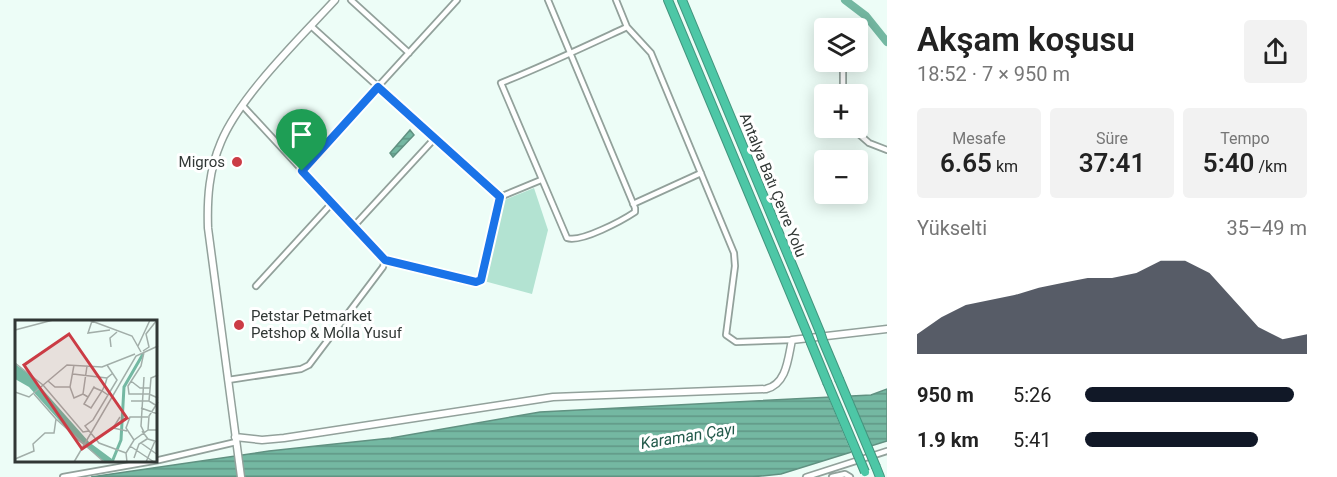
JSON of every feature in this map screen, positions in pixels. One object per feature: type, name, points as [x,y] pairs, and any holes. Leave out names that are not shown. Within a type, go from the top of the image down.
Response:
[{"type":"highway","points":[[667,0],[866,474]]},
{"type":"highway","name":"Antalya Batı Çevre Yolu","points":[[682,0],[880,477]]},
{"type":"street","points":[[241,477],[208,228],[208,196],[221,142],[243,106],[335,0]]},
{"type":"street","points":[[351,0],[409,53]]},
{"type":"street","points":[[302,171],[457,0]]},
{"type":"street","points":[[548,0],[571,52],[635,212],[627,218],[572,240],[567,238],[501,83],[571,52],[627,27]]},
{"type":"street","points":[[616,0],[627,27],[651,53],[734,253],[735,266],[726,334],[736,342],[792,340],[887,330]]},
{"type":"street","points":[[311,26],[500,197]]},
{"type":"street","points":[[243,106],[385,260],[476,282],[481,280],[500,197]]},
{"type":"street","points":[[354,226],[435,138]]},
{"type":"street","points":[[863,138],[869,143],[887,150]]},
{"type":"street","points":[[633,204],[701,173]]},
{"type":"street","points":[[500,197],[542,180]]},
{"type":"street","points":[[256,286],[332,203]]},
{"type":"street","points":[[228,380],[301,369],[309,365],[383,267],[385,260]]},
{"type":"street","points":[[158,460],[236,442],[284,438],[579,395],[766,389],[773,387],[785,372],[792,340]]},
{"type":"street","points":[[806,477],[887,451]]},
{"type":"street","points":[[63,477],[148,462]]},
{"type":"street","points":[[832,477],[844,474],[850,477]]},
{"type":"shaded area","points":[[534,188],[548,230],[532,294],[484,281],[502,201]]},
{"type":"water","points":[[410,130],[414,135],[393,157],[390,153]]},
{"type":"water","name":"Karaman Çayı","points":[[887,389],[887,441],[781,474],[751,477],[91,477],[269,451],[391,438],[540,412],[871,395]]},
{"type":"pier","points":[[850,393],[872,449],[852,454],[827,394]]},
{"type":"waterway","points":[[845,0],[866,16],[887,42]]},
{"type":"place","name":"Migros","points":[[237,162]]},
{"type":"place","name":"Petstar Petmarket Petshop & Molla Yusuf","points":[[239,325]]},
{"type":"route","points":[[378,87],[500,197],[481,280],[476,282],[385,260],[302,171],[378,87]]}]
